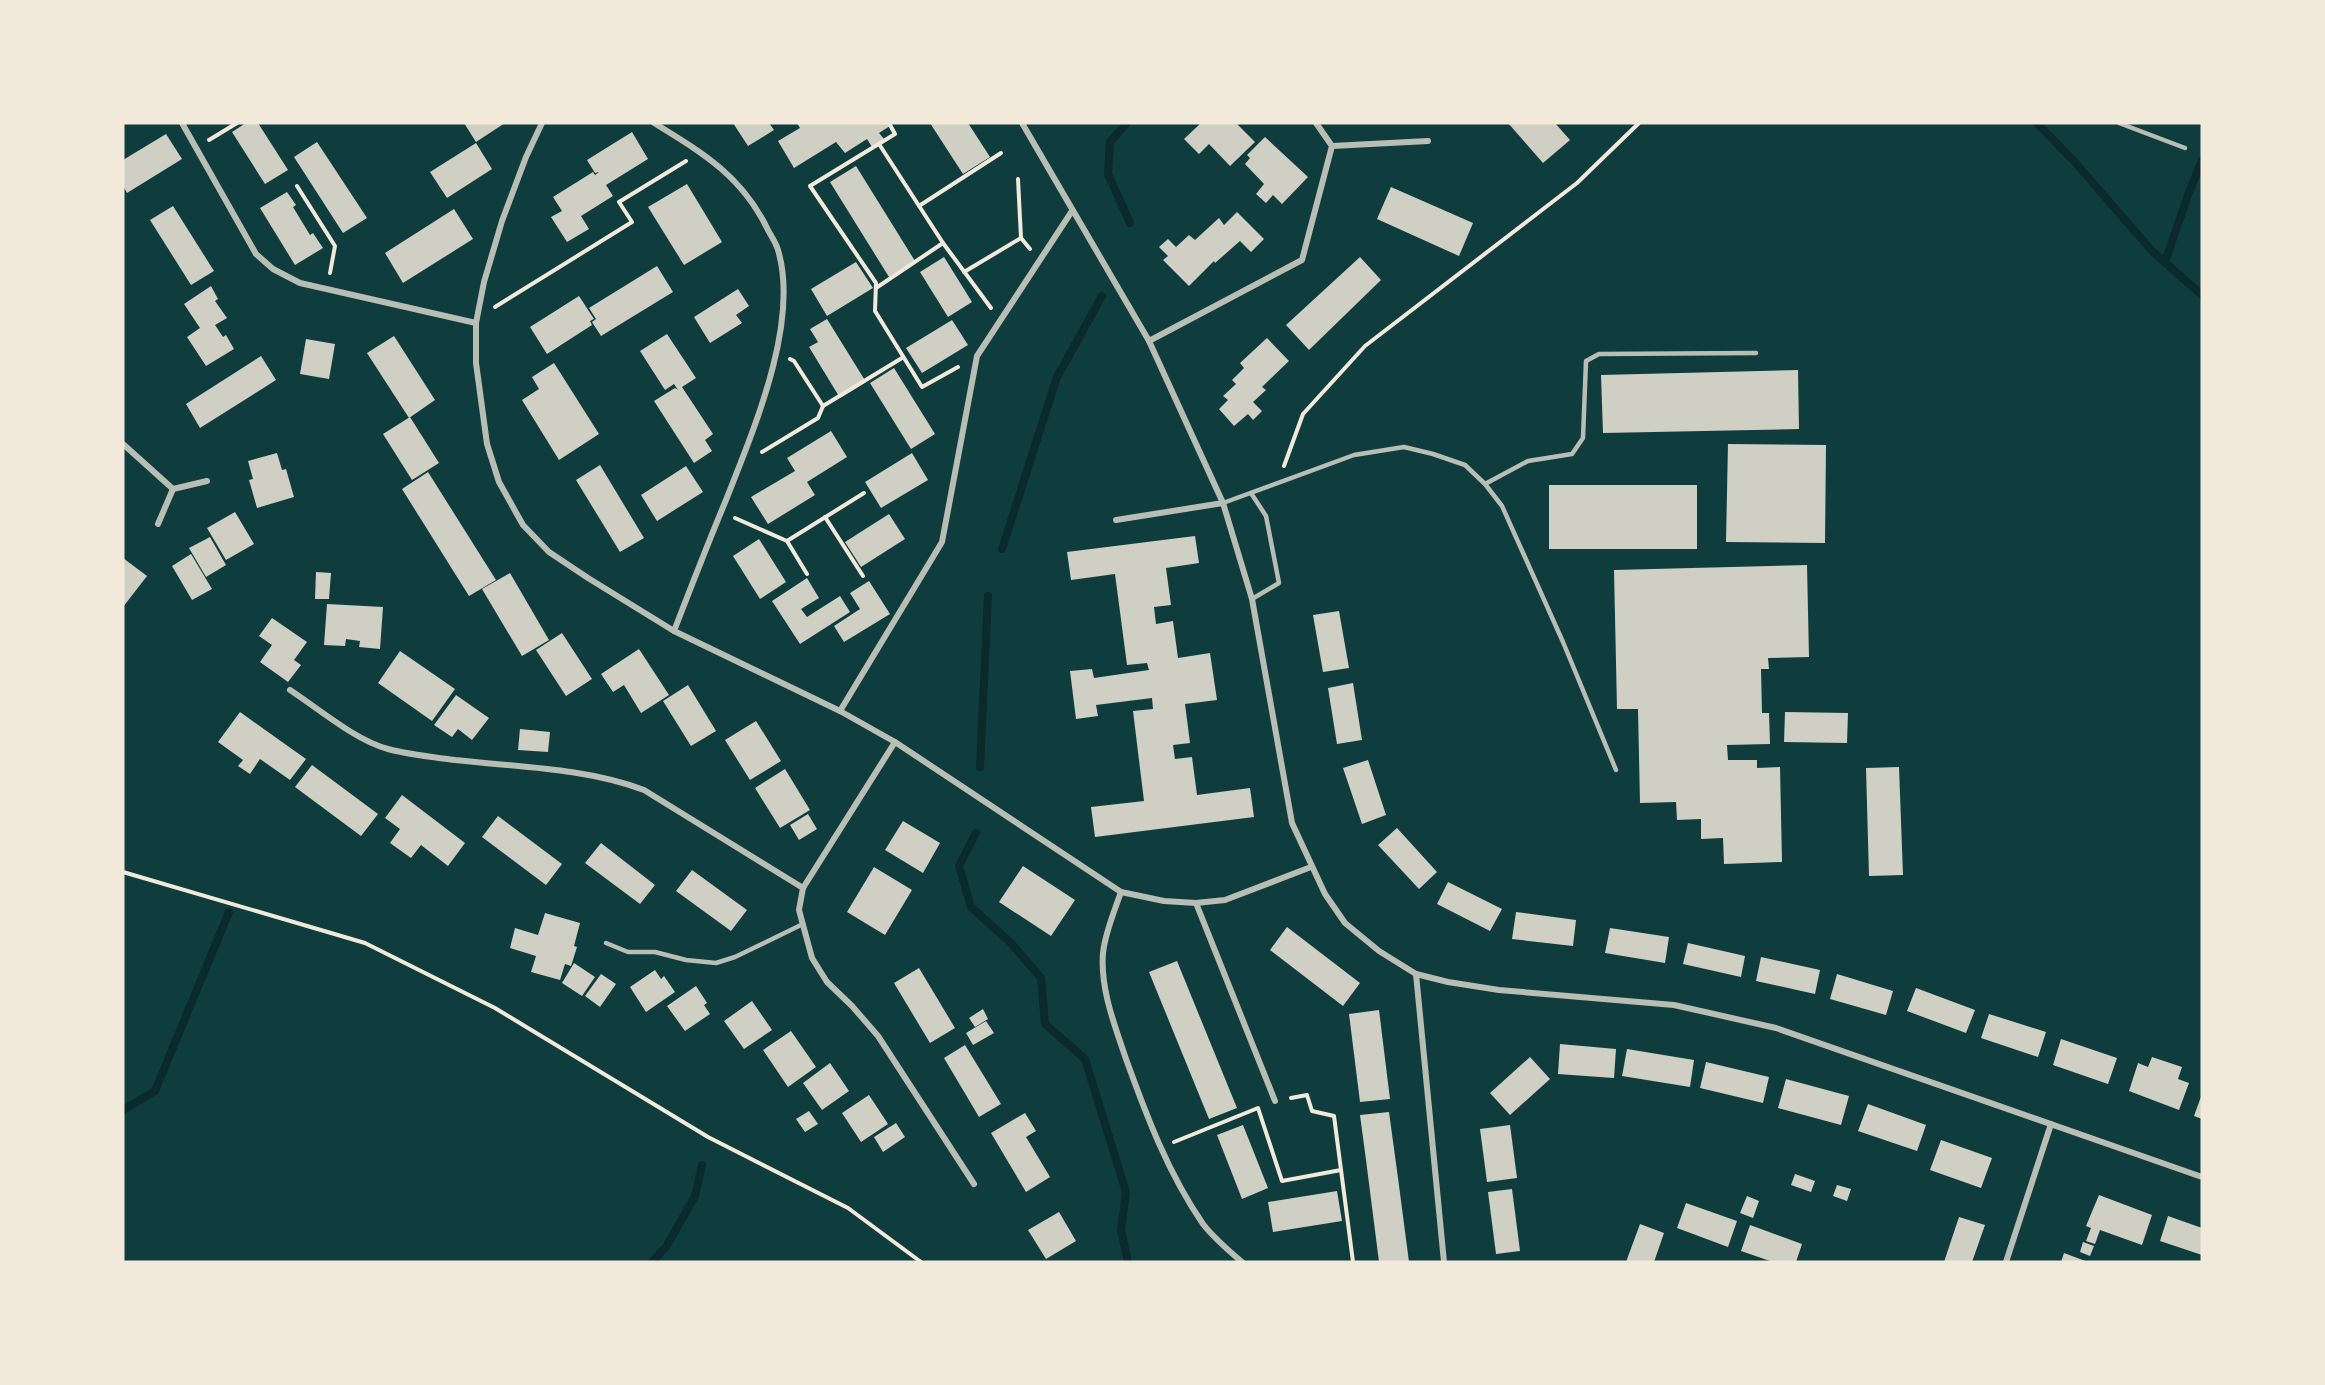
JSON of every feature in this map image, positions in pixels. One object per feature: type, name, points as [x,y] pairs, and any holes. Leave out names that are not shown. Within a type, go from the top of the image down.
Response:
[{"type":"street","points":[[182,123],[256,254],[273,269],[300,283],[476,321]]},
{"type":"street","points":[[542,123],[526,157],[502,221],[484,282],[476,321],[476,363],[487,444],[500,482],[523,525],[549,552],[674,631],[840,711],[895,742],[1120,892],[1164,901],[1196,903],[1225,900],[1311,867]]},
{"type":"street","points":[[654,123],[702,151],[733,178],[759,210],[778,250],[784,294],[776,352],[753,432],[674,631]]},
{"type":"street","points":[[1022,123],[1149,341],[1223,503],[1252,599],[1292,823],[1325,894],[1346,923],[1379,951],[1416,974],[1448,982],[1500,990],[1674,1005],[1776,1028],[2202,1177]]},
{"type":"street","points":[[1149,341],[1302,260],[1332,146],[1316,123]]},
{"type":"street","points":[[1332,146],[1428,141]]},
{"type":"street","points":[[840,711],[942,542],[977,356],[1072,211]]},
{"type":"street","points":[[123,444],[173,489]]},
{"type":"street","points":[[173,489],[207,481]]},
{"type":"street","points":[[158,524],[173,489]]},
{"type":"street","points":[[1116,520],[1223,503]]},
{"type":"street","points":[[290,690],[344,726],[385,748],[413,755],[583,774],[618,780],[645,790],[803,888]]},
{"type":"street","points":[[895,742],[803,888],[799,910],[812,958],[827,982],[878,1036],[974,1184]]},
{"type":"street","points":[[1120,892],[1103,954],[1106,988],[1113,1020],[1160,1148],[1177,1184],[1205,1226],[1242,1262]]},
{"type":"street","points":[[1196,903],[1275,1101]]},
{"type":"street","points":[[1416,974],[1444,1262]]},
{"type":"street","points":[[2006,1262],[2051,1124]]},
{"type":"lane","points":[[2119,123],[2185,148]]},
{"type":"lane","points":[[1485,484],[1528,461],[1572,454],[1583,438],[1586,361],[1599,354],[1756,353]]},
{"type":"lane","points":[[1223,503],[1354,454],[1404,447],[1465,465],[1485,484],[1502,506],[1509,520],[1616,770]]},
{"type":"lane","points":[[1251,493],[1266,516],[1279,583],[1252,599]]},
{"type":"lane","points":[[606,943],[627,952],[654,952],[686,960],[716,963],[735,957],[802,924]]},
{"type":"path","points":[[196,148],[237,123]]},
{"type":"path","points":[[889,123],[896,134],[810,186],[876,284],[875,310],[902,358],[922,387],[977,356]]},
{"type":"path","points":[[1282,470],[1303,414],[1365,346],[1576,183],[1639,123]]},
{"type":"path","points":[[879,144],[943,243],[1001,321]]},
{"type":"path","points":[[476,321],[632,222],[619,202],[702,151]]},
{"type":"path","points":[[919,206],[1001,153]]},
{"type":"path","points":[[1018,179],[1021,238],[1040,261]]},
{"type":"path","points":[[297,186],[335,246],[327,289]]},
{"type":"path","points":[[964,272],[1021,238]]},
{"type":"path","points":[[876,288],[943,243]]},
{"type":"path","points":[[776,352],[794,361],[823,406]]},
{"type":"path","points":[[744,454],[763,452],[818,418],[823,406],[902,358]]},
{"type":"path","points":[[787,541],[864,493]]},
{"type":"path","points":[[721,512],[787,541],[807,574]]},
{"type":"path","points":[[825,517],[863,576]]},
{"type":"path","points":[[123,872],[365,943],[495,1008],[708,1137],[848,1208],[921,1262]]},
{"type":"path","points":[[1275,1101],[1307,1095],[1312,1111],[1334,1116],[1353,1262]]},
{"type":"path","points":[[1160,1148],[1258,1108],[1282,1181],[1341,1170]]},
{"type":"building","points":[[246,123],[258,123],[288,170],[265,184],[232,132]]},
{"type":"building","points":[[464,123],[505,123],[476,142]]},
{"type":"building","points":[[733,123],[769,123],[774,130],[748,146]]},
{"type":"building","points":[[797,123],[888,123],[890,126],[879,133],[884,139],[872,147],[867,139],[845,153],[836,142],[794,168],[778,141],[800,128]]},
{"type":"building","points":[[930,123],[968,123],[990,157],[963,174]]},
{"type":"building","points":[[1201,123],[1236,123],[1255,142],[1230,166],[1209,144],[1199,154],[1184,139]]},
{"type":"building","points":[[1508,123],[1555,123],[1570,140],[1543,163]]},
{"type":"building","points":[[632,132],[648,159],[606,185],[613,196],[581,216],[589,229],[567,242],[551,217],[562,211],[553,197],[593,172],[595,175],[599,172],[595,173],[587,160]]},
{"type":"building","points":[[166,134],[182,159],[127,193],[123,186],[123,160]]},
{"type":"building","points":[[1265,137],[1308,177],[1282,204],[1273,195],[1266,203],[1256,194],[1264,184],[1245,164],[1250,158],[1247,155]]},
{"type":"building","points":[[317,142],[367,218],[343,233],[294,157]]},
{"type":"building","points":[[476,143],[492,169],[447,198],[430,172]]},
{"type":"building","points":[[856,166],[915,261],[889,277],[830,182]]},
{"type":"building","points":[[687,184],[722,242],[684,265],[648,207]]},
{"type":"building","points":[[1391,187],[1473,223],[1459,256],[1377,219]]},
{"type":"building","points":[[287,192],[296,205],[293,207],[310,235],[313,233],[323,248],[295,265],[260,208]]},
{"type":"building","points":[[173,206],[214,271],[191,285],[150,220]]},
{"type":"building","points":[[454,209],[473,239],[403,283],[385,253]]},
{"type":"building","points":[[1237,212],[1264,239],[1251,252],[1240,241],[1215,263],[1214,261],[1189,286],[1163,260],[1168,256],[1159,247],[1168,239],[1176,247],[1189,235],[1195,240],[1219,218],[1224,225]]},
{"type":"building","points":[[944,257],[972,302],[948,317],[920,272]]},
{"type":"building","points":[[1360,257],[1381,280],[1309,350],[1286,325]]},
{"type":"building","points":[[856,262],[873,288],[827,316],[811,289]]},
{"type":"building","points":[[657,266],[673,292],[601,336],[592,322],[596,319],[589,308]]},
{"type":"building","points":[[211,286],[218,299],[215,301],[227,318],[215,325],[223,337],[226,335],[234,349],[206,366],[187,337],[200,328],[184,304]]},
{"type":"building","points":[[738,289],[749,306],[736,315],[742,323],[710,343],[694,317]]},
{"type":"building","points":[[579,296],[594,319],[590,321],[592,325],[547,354],[530,327]]},
{"type":"building","points":[[827,319],[866,382],[840,398],[809,347],[818,342],[810,329]]},
{"type":"building","points":[[952,320],[968,345],[922,373],[906,348]]},
{"type":"building","points":[[667,334],[696,378],[682,387],[713,434],[705,440],[712,451],[694,463],[654,401],[675,388],[678,390],[674,384],[665,390],[640,351]]},
{"type":"building","points":[[394,336],[435,400],[409,418],[367,353]]},
{"type":"building","points":[[1267,338],[1289,361],[1262,387],[1266,390],[1253,402],[1262,411],[1253,420],[1248,414],[1234,426],[1219,409],[1228,400],[1223,396],[1236,384],[1232,380],[1244,368],[1240,363]]},
{"type":"building","points":[[306,339],[335,344],[329,379],[300,374]]},
{"type":"building","points":[[261,356],[276,380],[200,428],[186,404]]},
{"type":"building","points":[[554,363],[599,434],[559,460],[522,400],[539,389],[532,377]]},
{"type":"building","points":[[894,368],[935,434],[911,449],[870,383]]},
{"type":"building","points":[[1798,370],[1799,429],[1603,433],[1601,375]]},
{"type":"building","points":[[410,417],[439,463],[412,480],[383,434]]},
{"type":"building","points":[[831,431],[847,457],[807,482],[815,495],[768,524],[751,497],[795,471],[787,458]]},
{"type":"building","points":[[1728,444],[1826,445],[1825,543],[1726,542]]},
{"type":"building","points":[[277,453],[282,470],[286,469],[294,497],[257,508],[249,480],[253,479],[248,461]]},
{"type":"building","points":[[912,453],[928,480],[881,508],[865,482]]},
{"type":"building","points":[[600,465],[644,538],[620,552],[576,480]]},
{"type":"building","points":[[686,466],[703,492],[657,521],[641,495]]},
{"type":"building","points":[[428,472],[496,580],[469,596],[402,489]]},
{"type":"building","points":[[1549,485],[1697,485],[1697,549],[1549,549]]},
{"type":"building","points":[[235,512],[254,544],[226,560],[207,528]]},
{"type":"building","points":[[889,514],[905,539],[861,567],[845,542]]},
{"type":"building","points":[[1195,536],[1199,563],[1166,568],[1171,605],[1154,607],[1156,624],[1173,621],[1178,658],[1210,653],[1217,700],[1185,704],[1190,743],[1173,745],[1175,759],[1192,757],[1197,795],[1250,788],[1254,817],[1095,837],[1091,807],[1144,801],[1133,711],[1153,709],[1152,698],[1096,705],[1098,716],[1076,719],[1070,671],[1092,669],[1094,678],[1149,670],[1147,663],[1127,665],[1115,574],[1071,580],[1067,552]]},
{"type":"building","points":[[210,537],[226,565],[206,577],[189,548]]},
{"type":"building","points":[[759,539],[786,582],[760,599],[733,556]]},
{"type":"building","points":[[191,554],[212,589],[192,600],[172,566]]},
{"type":"building","points":[[123,558],[147,576],[123,607]]},
{"type":"building","points":[[1807,565],[1809,657],[1768,658],[1769,669],[1761,669],[1762,713],[1769,713],[1770,744],[1727,745],[1728,760],[1757,760],[1757,768],[1780,767],[1782,862],[1724,864],[1723,838],[1701,839],[1701,819],[1677,820],[1676,802],[1640,803],[1638,709],[1617,709],[1614,570]]},
{"type":"building","points":[[316,572],[331,573],[329,599],[315,599]]},
{"type":"building","points":[[510,573],[549,640],[522,656],[482,589]]},
{"type":"building","points":[[807,578],[819,598],[801,609],[807,617],[840,596],[850,612],[800,644],[772,601]]},
{"type":"building","points":[[869,581],[890,614],[844,642],[834,626],[860,609],[850,593]]},
{"type":"building","points":[[327,604],[383,607],[380,649],[359,647],[360,641],[346,639],[345,646],[324,645]]},
{"type":"building","points":[[1339,611],[1349,668],[1323,672],[1313,615]]},
{"type":"building","points":[[272,618],[307,642],[294,660],[301,665],[288,682],[260,662],[272,645],[259,636]]},
{"type":"building","points":[[562,633],[592,679],[566,696],[536,650]]},
{"type":"building","points":[[639,649],[669,695],[641,713],[624,685],[613,692],[601,674]]},
{"type":"building","points":[[400,651],[455,689],[432,721],[378,683]]},
{"type":"building","points":[[1353,683],[1362,740],[1337,744],[1328,688]]},
{"type":"building","points":[[688,685],[716,731],[691,746],[663,701]]},
{"type":"building","points":[[456,695],[489,718],[472,740],[458,729],[452,737],[434,725]]},
{"type":"building","points":[[240,712],[306,759],[290,780],[260,759],[250,774],[238,766],[243,760],[218,742]]},
{"type":"building","points":[[1785,712],[1848,713],[1847,743],[1784,742]]},
{"type":"building","points":[[756,721],[781,761],[750,780],[725,740]]},
{"type":"building","points":[[520,729],[550,732],[548,752],[518,750]]},
{"type":"building","points":[[1368,760],[1386,815],[1362,824],[1343,768]]},
{"type":"building","points":[[312,765],[378,814],[361,836],[295,787]]},
{"type":"building","points":[[1899,767],[1903,875],[1869,876],[1866,768]]},
{"type":"building","points":[[785,769],[810,810],[780,828],[755,788]]},
{"type":"building","points":[[402,795],[465,843],[448,866],[421,845],[411,858],[390,843],[400,829],[385,818]]},
{"type":"building","points":[[808,814],[817,829],[799,840],[790,825]]},
{"type":"building","points":[[498,816],[562,864],[546,885],[482,837]]},
{"type":"building","points":[[903,821],[940,843],[923,873],[885,850]]},
{"type":"building","points":[[1397,828],[1437,872],[1419,889],[1378,845]]},
{"type":"building","points":[[601,843],[655,885],[640,904],[585,863]]},
{"type":"building","points":[[1023,866],[1075,900],[1051,936],[999,902]]},
{"type":"building","points":[[874,867],[912,890],[885,935],[847,912]]},
{"type":"building","points":[[692,870],[747,910],[731,931],[676,891]]},
{"type":"building","points":[[1448,882],[1502,909],[1490,931],[1437,904]]},
{"type":"building","points":[[1516,912],[1576,920],[1573,946],[1512,939]]},
{"type":"building","points":[[545,913],[580,923],[574,946],[577,947],[571,966],[565,964],[560,980],[531,972],[536,956],[510,948],[515,928],[538,935]]},
{"type":"building","points":[[1287,927],[1360,983],[1343,1006],[1270,950]]},
{"type":"building","points":[[1610,928],[1669,937],[1665,963],[1605,953]]},
{"type":"building","points":[[1688,943],[1745,956],[1741,977],[1683,964]]},
{"type":"building","points":[[1761,957],[1820,970],[1815,994],[1756,981]]},
{"type":"building","points":[[1177,961],[1237,1108],[1209,1119],[1149,972]]},
{"type":"building","points":[[574,963],[595,977],[582,996],[562,983]]},
{"type":"building","points":[[919,968],[955,1028],[930,1043],[894,983]]},
{"type":"building","points":[[655,970],[661,979],[664,976],[675,992],[646,1012],[630,987]]},
{"type":"building","points":[[601,974],[616,984],[600,1007],[585,996]]},
{"type":"building","points":[[1837,974],[1893,991],[1886,1015],[1830,999]]},
{"type":"building","points":[[696,986],[707,1003],[704,1005],[710,1014],[685,1031],[667,1006]]},
{"type":"building","points":[[1916,988],[1975,1010],[1966,1033],[1907,1011]]},
{"type":"building","points":[[752,1001],[772,1030],[744,1049],[724,1021]]},
{"type":"building","points":[[983,1009],[988,1019],[975,1027],[969,1018]]},
{"type":"building","points":[[1379,1010],[1390,1099],[1360,1102],[1349,1014]]},
{"type":"building","points":[[1989,1014],[2046,1032],[2038,1057],[1981,1038]]},
{"type":"building","points":[[986,1021],[994,1033],[973,1045],[966,1033]]},
{"type":"building","points":[[791,1031],[816,1067],[788,1087],[763,1050]]},
{"type":"building","points":[[2061,1039],[2117,1058],[2108,1084],[2053,1065]]},
{"type":"building","points":[[1560,1044],[1616,1049],[1614,1078],[1558,1074]]},
{"type":"building","points":[[965,1045],[1001,1104],[979,1117],[944,1058]]},
{"type":"building","points":[[1627,1049],[1694,1060],[1690,1087],[1622,1076]]},
{"type":"building","points":[[1530,1057],[1550,1079],[1510,1115],[1490,1093]]},
{"type":"building","points":[[2152,1057],[2182,1067],[2178,1079],[2189,1083],[2179,1110],[2129,1091],[2138,1063],[2148,1067]]},
{"type":"building","points":[[1706,1062],[1769,1077],[1763,1103],[1700,1088]]},
{"type":"building","points":[[830,1063],[849,1091],[822,1110],[803,1083]]},
{"type":"building","points":[[1786,1079],[1849,1096],[1841,1125],[1778,1108]]},
{"type":"building","points":[[2202,1094],[2202,1119],[2194,1116]]},
{"type":"building","points":[[869,1095],[888,1124],[861,1142],[842,1113]]},
{"type":"building","points":[[1868,1104],[1926,1125],[1917,1151],[1858,1131]]},
{"type":"building","points":[[809,1111],[818,1124],[805,1132],[796,1119]]},
{"type":"building","points":[[1389,1112],[1409,1262],[1379,1262],[1360,1115]]},
{"type":"building","points":[[1025,1113],[1036,1131],[1026,1137],[1050,1177],[1026,1192],[991,1133]]},
{"type":"building","points":[[896,1123],[905,1137],[883,1152],[874,1137]]},
{"type":"building","points":[[1243,1125],[1268,1188],[1242,1199],[1217,1135]]},
{"type":"building","points":[[1510,1125],[1517,1178],[1487,1182],[1480,1129]]},
{"type":"building","points":[[1941,1140],[1992,1158],[1981,1188],[1930,1170]]},
{"type":"building","points":[[1795,1174],[1815,1181],[1811,1192],[1791,1185]]},
{"type":"building","points":[[1837,1185],[1851,1189],[1847,1201],[1833,1196]]},
{"type":"building","points":[[1512,1189],[1520,1251],[1496,1254],[1488,1192]]},
{"type":"building","points":[[1337,1191],[1342,1221],[1273,1232],[1268,1202]]},
{"type":"building","points":[[2099,1195],[2152,1215],[2142,1245],[2100,1230],[2095,1244],[2086,1241],[2091,1228],[2086,1226]]},
{"type":"building","points":[[1747,1196],[1759,1201],[1753,1218],[1740,1213]]},
{"type":"building","points":[[1686,1203],[1737,1221],[1728,1247],[1677,1228]]},
{"type":"building","points":[[1059,1212],[1076,1241],[1046,1259],[1028,1230]]},
{"type":"building","points":[[2168,1216],[2202,1228],[2202,1255],[2160,1241]]},
{"type":"building","points":[[1959,1217],[1985,1225],[1972,1262],[1944,1262]]},
{"type":"building","points":[[1640,1224],[1664,1233],[1654,1262],[1626,1262]]},
{"type":"building","points":[[1750,1225],[1802,1244],[1796,1262],[1773,1262],[1741,1251]]},
{"type":"building","points":[[2083,1242],[2094,1246],[2090,1256],[2080,1252]]},
{"type":"building","points":[[2064,1253],[2088,1262],[2061,1262]]},
{"type":"waterway","points":[[1127,123],[1110,142],[1108,174],[1130,223]]},
{"type":"waterway","points":[[2037,123],[2073,160],[2153,252],[2202,295]]},
{"type":"waterway","points":[[2165,262],[2202,160]]},
{"type":"waterway","points":[[1002,549],[1057,377],[1102,296]]},
{"type":"waterway","points":[[980,767],[988,596]]},
{"type":"waterway","points":[[976,833],[959,866],[971,907],[1011,943],[1041,978],[1045,1024],[1085,1059],[1126,1192],[1121,1230],[1128,1262]]},
{"type":"waterway","points":[[123,1110],[155,1091],[229,912]]},
{"type":"waterway","points":[[652,1262],[666,1247],[695,1196],[702,1165]]}]
